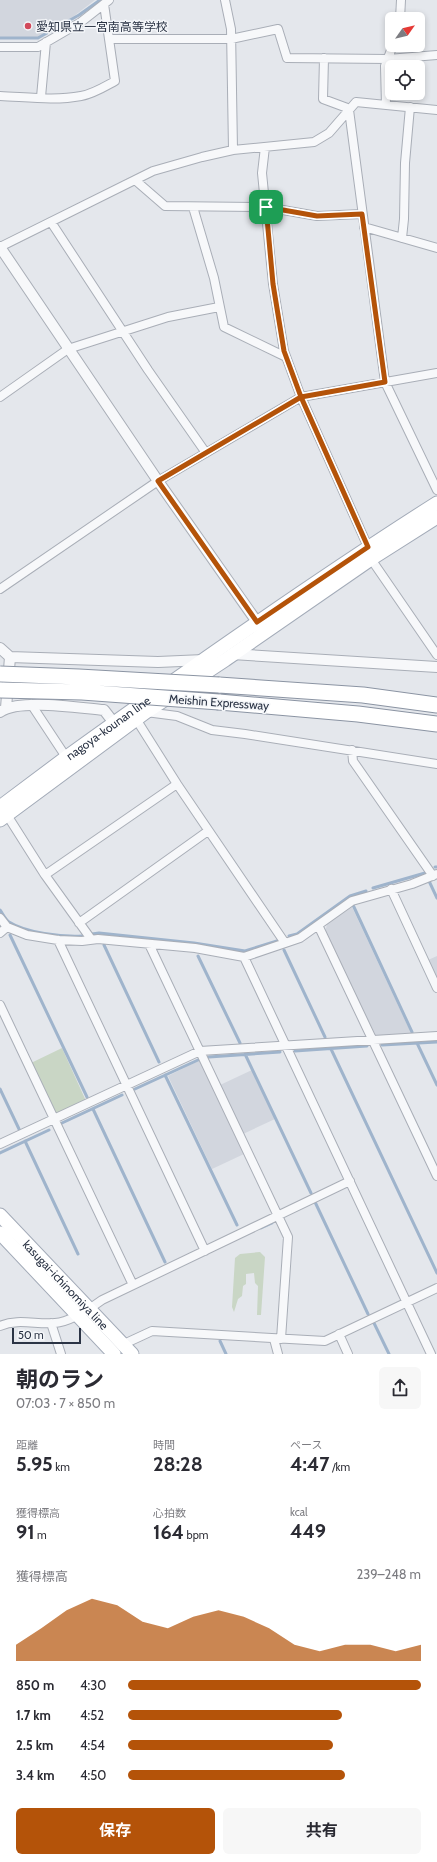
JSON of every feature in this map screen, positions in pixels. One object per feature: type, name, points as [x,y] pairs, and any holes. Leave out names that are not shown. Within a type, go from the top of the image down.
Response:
[{"type":"highway","name":"Meishin Expressway","points":[[0,674],[219,685],[363,696],[437,705]]},
{"type":"highway","name":"Meishin Expressway","points":[[0,690],[82,692],[219,702],[358,714],[437,724]]},
{"type":"main road","name":"nagoya-kounan line","points":[[2,814],[141,716],[234,654],[437,503]]},
{"type":"main road","name":"nagoya-kounan line","points":[[2,814],[66,757],[257,622],[370,553],[437,517]]},
{"type":"main road","name":"kasugai-ichinomiya line","points":[[0,1215],[128,1349]]},
{"type":"main road","name":"kasugai-ichinomiya line","points":[[0,1234],[114,1354]]},
{"type":"street","points":[[225,0],[231,29],[233,150]]},
{"type":"street","points":[[400,12],[401,0]]},
{"type":"street","points":[[0,96],[81,96],[101,89],[115,81],[106,2]]},
{"type":"street","points":[[0,47],[38,47],[81,22],[106,2]]},
{"type":"street","points":[[110,39],[231,39],[278,29],[287,58],[388,59],[437,55]]},
{"type":"street","points":[[41,97],[46,42]]},
{"type":"street","points":[[386,105],[385,66],[390,52]]},
{"type":"street","points":[[324,58],[323,99],[350,109]]},
{"type":"street","points":[[257,622],[158,481],[0,247],[153,171],[202,156],[233,150],[314,142],[329,133],[356,102],[437,110]]},
{"type":"street","points":[[402,238],[404,219],[405,162],[410,107]]},
{"type":"street","points":[[350,109],[362,214],[385,382],[437,490]]},
{"type":"street","points":[[265,147],[262,173],[273,284],[286,357],[301,397],[370,553],[437,655]]},
{"type":"street","points":[[135,180],[165,206],[266,207],[317,216],[362,214]]},
{"type":"street","points":[[193,207],[214,278],[224,327],[286,357]]},
{"type":"street","points":[[50,222],[122,331],[206,453]]},
{"type":"street","points":[[364,227],[437,248]]},
{"type":"street","points":[[0,397],[68,349],[168,317],[219,307]]},
{"type":"street","points":[[0,589],[158,481],[301,397],[437,372]]},
{"type":"street","points":[[0,648],[10,657],[158,662],[204,660],[234,654],[437,667]]},
{"type":"street","points":[[10,657],[3,710],[31,704],[104,710],[114,723]]},
{"type":"street","points":[[31,704],[66,757]]},
{"type":"street","points":[[285,943],[177,784],[141,716],[177,716],[222,733],[245,734],[437,764]]},
{"type":"street","points":[[0,918],[3,930],[58,940],[82,941],[91,939],[195,948],[244,957],[300,938],[352,901],[412,884],[435,875],[353,761],[352,750]]},
{"type":"street","points":[[45,874],[177,784]]},
{"type":"street","points":[[2,814],[91,939]]},
{"type":"street","points":[[79,923],[208,831]]},
{"type":"street","points":[[390,889],[437,988]]},
{"type":"street","points":[[318,925],[437,1176]]},
{"type":"street","points":[[58,940],[205,1251]]},
{"type":"street","points":[[149,944],[288,1237],[278,1339],[278,1354]]},
{"type":"street","points":[[244,957],[432,1354]]},
{"type":"street","points":[[0,1005],[133,1285]]},
{"type":"street","points":[[0,1144],[200,1051],[437,1036]]},
{"type":"street","points":[[0,1326],[6,1323],[18,1322],[57,1323],[78,1315],[91,1309],[102,1300],[350,1181]]},
{"type":"street","points":[[128,1349],[152,1331],[325,1341],[437,1288]]},
{"type":"street","points":[[51,1323],[61,1354]]},
{"type":"street","points":[[339,1334],[348,1354]]},
{"type":"shaded area","name":"愛知県立一宮南高等学校","points":[[0,0],[95,0],[74,16],[39,37],[0,37]]},
{"type":"shaded area","points":[[352,907],[411,1033],[376,1036],[325,933],[327,924]]},
{"type":"shaded area","points":[[437,956],[437,980],[428,960]]},
{"type":"shaded area","points":[[200,1060],[244,1154],[212,1169],[168,1076]]},
{"type":"shaded area","points":[[252,1070],[275,1119],[243,1134],[220,1085]]},
{"type":"green space","points":[[62,1048],[86,1101],[59,1114],[54,1111],[31,1063]]},
{"type":"green space","points":[[260,1252],[265,1257],[261,1315],[257,1315],[258,1286],[255,1283],[254,1273],[246,1274],[246,1284],[243,1286],[242,1296],[238,1299],[234,1312],[232,1307],[235,1258],[240,1254]]},
{"type":"waterway","points":[[0,38],[38,38],[79,15],[100,0]]},
{"type":"waterway","points":[[373,888],[425,873]]},
{"type":"waterway","points":[[429,881],[437,898]]},
{"type":"waterway","points":[[289,936],[297,934],[350,896],[366,891]]},
{"type":"waterway","points":[[353,905],[412,1032]]},
{"type":"waterway","points":[[0,910],[9,922],[34,932],[65,936],[82,936]]},
{"type":"waterway","points":[[92,934],[99,933],[194,943],[245,951],[277,941]]},
{"type":"waterway","points":[[10,935],[87,1097]]},
{"type":"waterway","points":[[104,945],[159,1062]]},
{"type":"waterway","points":[[284,950],[325,1037]]},
{"type":"waterway","points":[[198,956],[240,1043]]},
{"type":"waterway","points":[[382,1045],[437,1042]]},
{"type":"waterway","points":[[417,1043],[437,1085]]},
{"type":"waterway","points":[[295,1051],[367,1046]]},
{"type":"waterway","points":[[331,1049],[437,1273]]},
{"type":"waterway","points":[[209,1057],[280,1052]]},
{"type":"waterway","points":[[245,1054],[311,1193]]},
{"type":"waterway","points":[[135,1089],[198,1060]]},
{"type":"waterway","points":[[165,1075],[237,1225]]},
{"type":"waterway","points":[[0,1089],[19,1129]]},
{"type":"waterway","points":[[62,1123],[122,1095]]},
{"type":"waterway","points":[[93,1109],[165,1262]]},
{"type":"waterway","points":[[0,1153],[49,1130]]},
{"type":"waterway","points":[[25,1141],[78,1254]]},
{"type":"waterway","points":[[315,1202],[368,1314]]},
{"type":"waterway","points":[[261,1228],[272,1223]]},
{"type":"waterway","points":[[373,1321],[389,1354]]},
{"type":"waterway","points":[[220,1341],[226,1354]]},
{"type":"place","name":"愛知県立一宮南高等学校","points":[[28,26]]},
{"type":"route","points":[[266,207],[273,284],[284,351],[301,397],[368,547],[257,622],[158,481],[301,397],[385,382],[362,214],[317,216],[266,207]]}]
